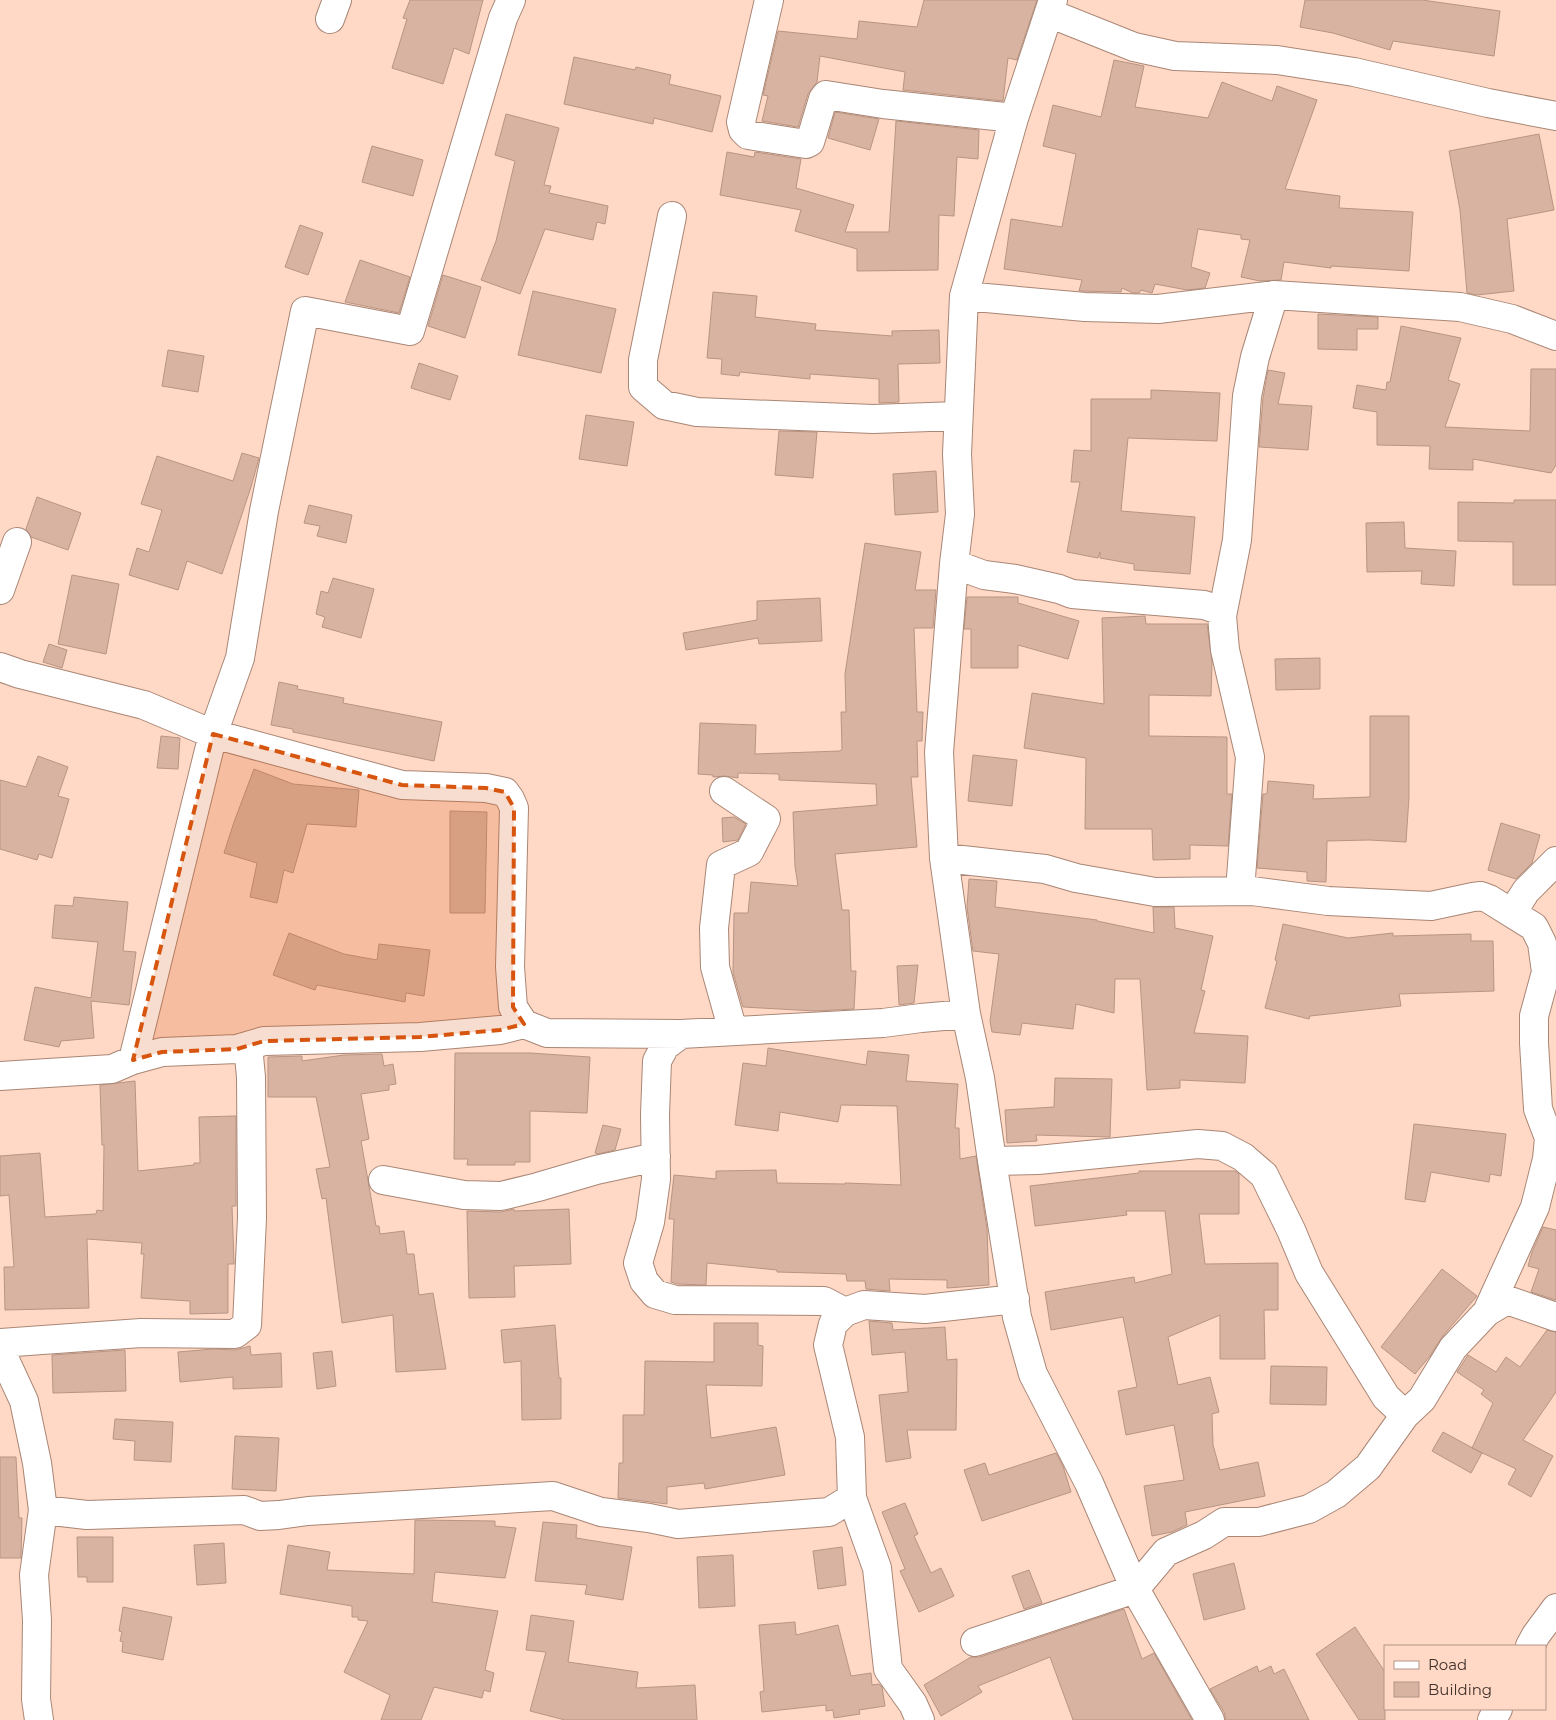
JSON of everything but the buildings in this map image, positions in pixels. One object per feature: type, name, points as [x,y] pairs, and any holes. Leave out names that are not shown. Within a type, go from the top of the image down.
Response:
[{"type":"street","points":[[133,1060],[213,734],[240,658],[264,511],[306,311],[410,331],[502,18],[511,0]]},
{"type":"street","points":[[769,0],[741,122],[743,130],[748,135],[806,144],[810,142],[822,99],[826,95],[883,104],[1014,118]]},
{"type":"street","points":[[1210,1720],[1135,1589],[1089,1483],[1033,1374],[1017,1317],[980,1078],[966,1014],[944,858],[940,752],[954,564],[960,514],[956,454],[964,296],[1014,118],[1051,6],[1134,47],[1174,56],[1277,60],[1354,72],[1488,103],[1556,116]]},
{"type":"street","points":[[672,216],[643,360],[644,387],[664,405],[697,412],[873,419],[958,416]]},
{"type":"street","points":[[964,296],[1085,307],[1158,309],[1274,295],[1460,307],[1512,319],[1556,336]]},
{"type":"street","points":[[1240,891],[1250,756],[1225,650],[1222,616],[1237,540],[1246,396],[1255,357],[1274,295]]},
{"type":"street","points":[[0,590],[17,542]]},
{"type":"street","points":[[954,564],[984,575],[1016,579],[1072,594],[1204,605],[1216,609],[1222,616]]},
{"type":"street","points":[[0,668],[144,705],[213,734],[402,786],[486,788],[505,792],[514,808],[510,967],[513,1007],[524,1024]]},
{"type":"street","points":[[724,791],[766,819],[749,852],[721,865],[714,928],[715,967],[733,1031]]},
{"type":"street","points":[[944,858],[1044,869],[1113,886],[1155,892],[1240,891],[1328,901],[1431,906],[1481,896],[1534,927],[1542,943],[1546,972],[1534,1016],[1534,1043],[1538,1110],[1549,1138],[1547,1159],[1534,1207],[1487,1312]]},
{"type":"street","points":[[1512,913],[1526,891],[1556,862]]},
{"type":"street","points":[[0,1076],[112,1069],[133,1060],[162,1052],[237,1049],[264,1041],[420,1037],[500,1030],[524,1024],[547,1032],[682,1034],[882,1023],[966,1014]]},
{"type":"street","points":[[682,1034],[665,1046],[657,1061],[655,1115],[656,1179],[650,1222],[638,1263],[644,1281],[655,1294],[675,1300],[824,1300],[845,1312]]},
{"type":"street","points":[[0,1343],[88,1335],[141,1333],[235,1334],[247,1325],[252,1218],[251,1077],[248,1046]]},
{"type":"street","points":[[992,1161],[1038,1160],[1198,1144],[1222,1146],[1243,1157],[1264,1175],[1291,1230],[1308,1273],[1386,1397],[1405,1415]]},
{"type":"street","points":[[383,1180],[464,1195],[501,1196],[596,1170],[656,1157]]},
{"type":"street","points":[[911,1715],[888,1669],[877,1568],[852,1498],[850,1438],[828,1345],[833,1324],[845,1312],[864,1305],[925,1309],[1015,1300]]},
{"type":"street","points":[[975,1642],[1135,1589],[1166,1552],[1204,1535],[1224,1522],[1260,1522],[1309,1509],[1336,1494],[1368,1467],[1405,1415],[1422,1399],[1453,1348],[1487,1312],[1507,1300],[1556,1317]]},
{"type":"street","points":[[0,1349],[24,1401],[37,1463],[43,1510],[34,1575],[37,1620],[36,1699],[39,1720]]},
{"type":"street","points":[[43,1510],[87,1515],[244,1510],[260,1516],[308,1511],[552,1496],[601,1512],[678,1524],[829,1512],[852,1498]]},
{"type":"street","points":[[1531,1645],[1556,1608]]},
{"type":"highlighted area","points":[[213,734],[402,785],[486,788],[505,792],[514,808],[513,1007],[524,1024],[500,1030],[420,1037],[264,1041],[237,1049],[162,1052],[133,1060]]}]
